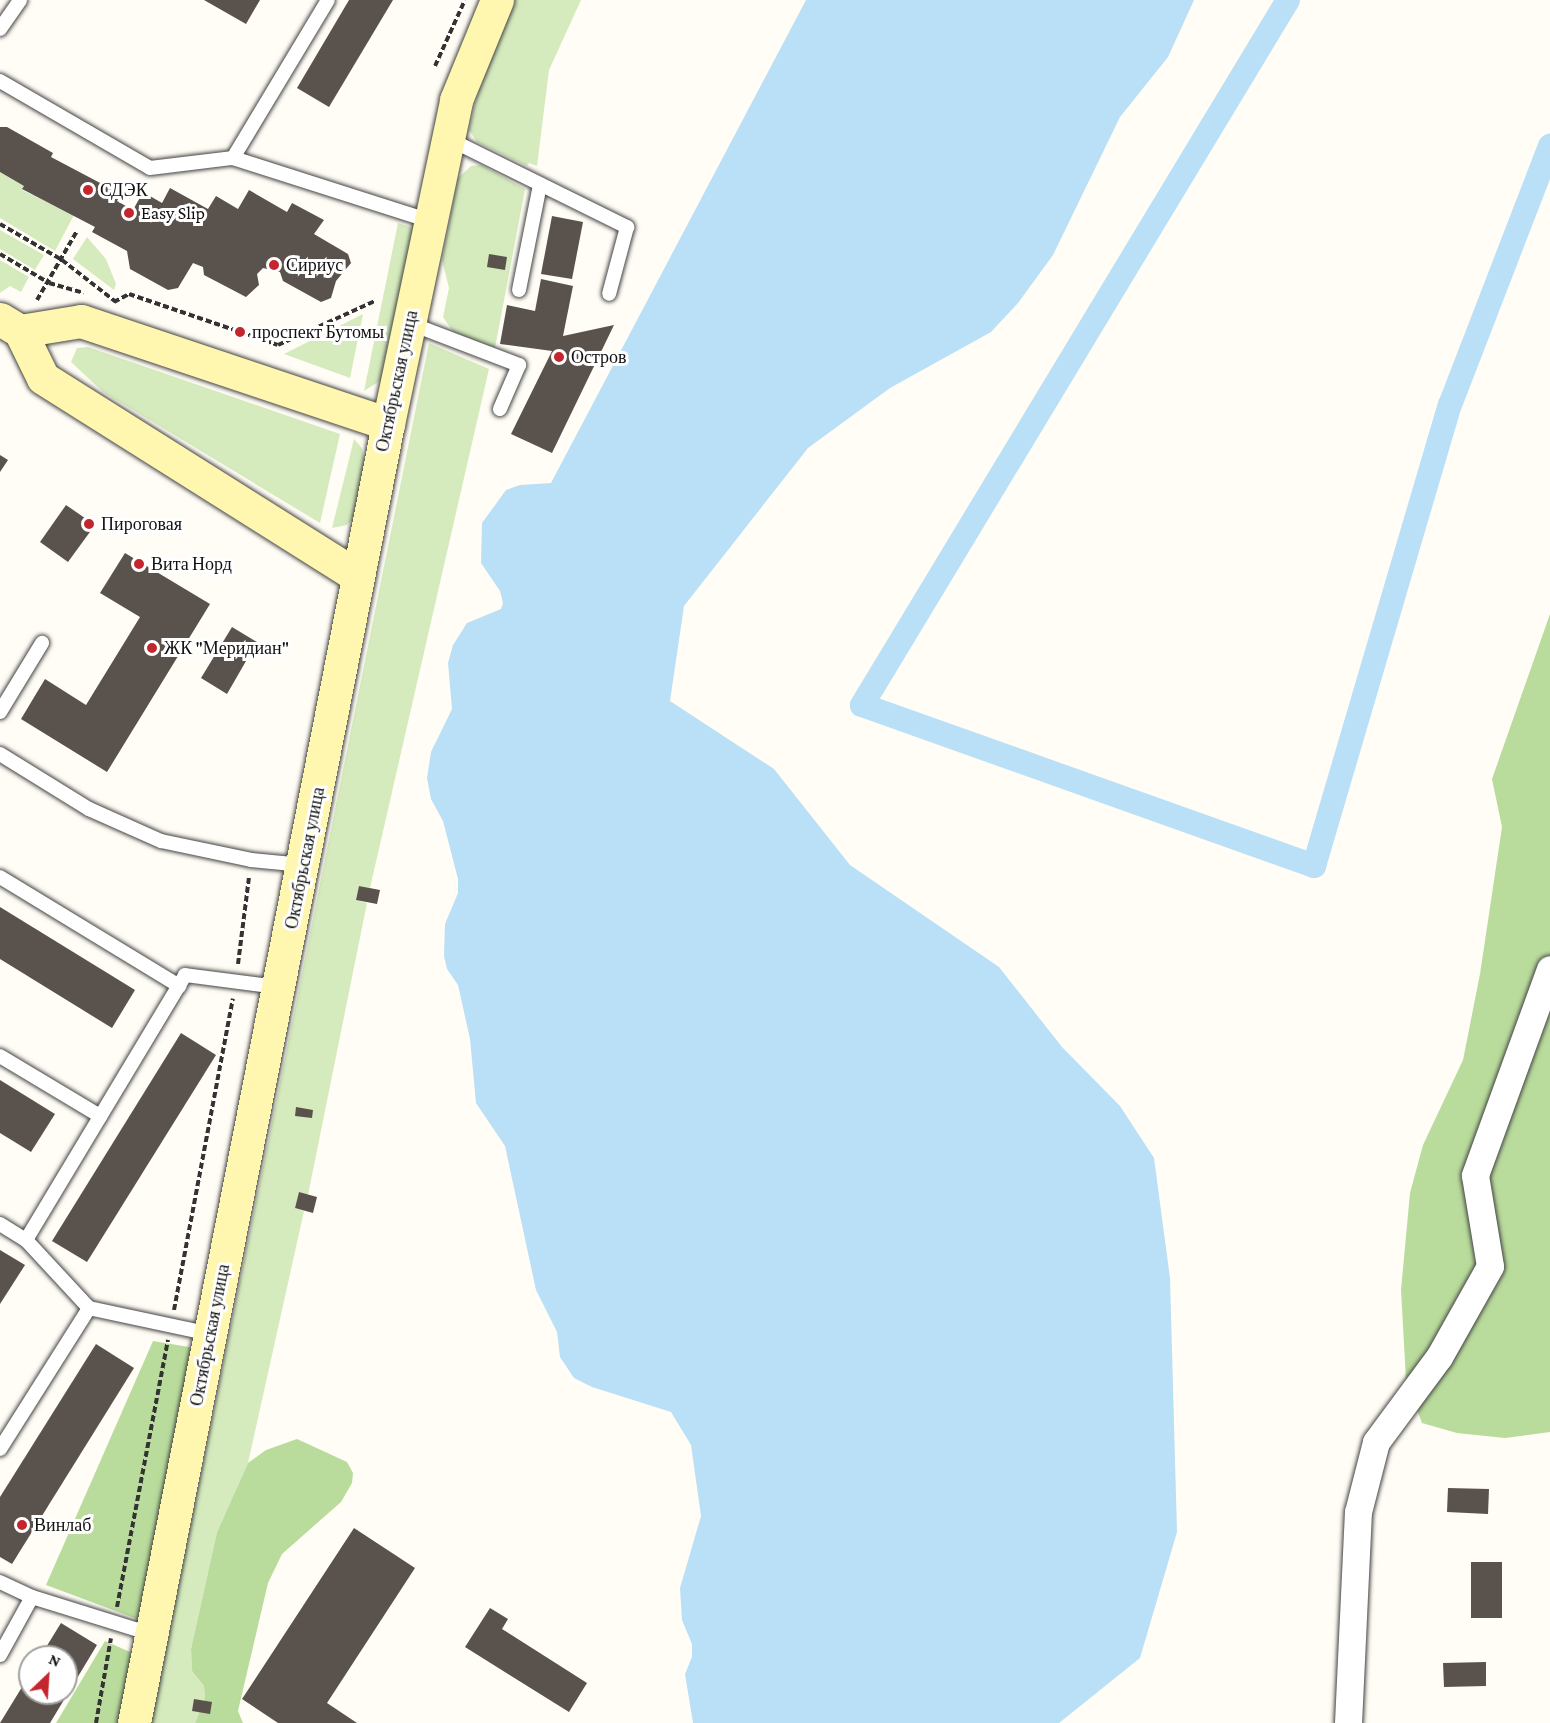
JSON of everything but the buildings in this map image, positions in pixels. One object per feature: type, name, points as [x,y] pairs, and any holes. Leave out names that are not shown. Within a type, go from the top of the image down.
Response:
[{"type":"main road","name":"Октябрьская улица","points":[[134,1723],[409,323],[456,100],[496,0]]},
{"type":"main road","points":[[358,576],[43,378],[10,325],[81,321],[388,424]]},
{"type":"street","points":[[1348,1723],[1358,1512],[1376,1442],[1439,1357],[1490,1266],[1475,1175],[1550,969]]},
{"type":"lane","points":[[0,29],[20,0]]},
{"type":"lane","points":[[233,158],[328,0]]},
{"type":"lane","points":[[0,81],[150,168],[233,158],[431,221]]},
{"type":"lane","points":[[449,139],[627,227],[609,294]]},
{"type":"lane","points":[[519,290],[540,185]]},
{"type":"lane","points":[[409,323],[519,365],[500,410]]},
{"type":"lane","points":[[0,712],[42,643]]},
{"type":"lane","points":[[0,754],[89,809],[161,841],[251,860],[304,865]]},
{"type":"lane","points":[[0,878],[179,986]]},
{"type":"lane","points":[[26,1240],[185,975],[278,987]]},
{"type":"lane","points":[[0,1056],[100,1116]]},
{"type":"lane","points":[[0,1224],[26,1240],[89,1308],[210,1334]]},
{"type":"lane","points":[[0,1449],[89,1308]]},
{"type":"lane","points":[[0,1582],[32,1597],[152,1635]]},
{"type":"lane","points":[[0,1655],[32,1597]]},
{"type":"path","points":[[435,66],[465,0]]},
{"type":"path","points":[[0,224],[62,260],[118,303]]},
{"type":"path","points":[[49,283],[77,231]]},
{"type":"path","points":[[0,254],[49,283],[118,303]]},
{"type":"path","points":[[118,303],[129,294],[278,345],[375,301]]},
{"type":"path","points":[[96,1723],[236,981],[251,860]]},
{"type":"green space","points":[[515,0],[581,0],[549,70],[537,166],[529,163],[527,166],[477,142],[469,130],[478,92]]},
{"type":"green space","points":[[481,165],[525,189],[495,348],[454,333],[443,317],[449,288],[442,260],[458,178],[471,166]]},
{"type":"green space","points":[[0,172],[24,186],[22,190],[74,215],[55,251],[0,218]]},
{"type":"green space","points":[[398,223],[414,228],[383,379],[364,391]]},
{"type":"green space","points":[[0,230],[44,255],[35,270],[0,249]]},
{"type":"green space","points":[[87,237],[106,259],[116,284],[114,290],[73,259]]},
{"type":"green space","points":[[0,260],[29,277],[21,292],[10,286],[0,293]]},
{"type":"green space","points":[[363,314],[350,378],[284,354]]},
{"type":"green space","points":[[429,343],[489,369],[370,888],[359,886],[356,900],[367,903],[308,1195],[299,1192],[295,1208],[304,1211],[248,1463],[217,1532],[191,1649],[192,1671],[204,1686],[205,1698],[195,1723],[151,1723]]},
{"type":"green space","points":[[88,347],[340,434],[320,523],[103,392],[71,362],[77,348]]},
{"type":"green space","points":[[354,439],[362,448],[365,464],[355,517],[347,525],[332,528]]},
{"type":"green space","points":[[1550,614],[1550,1432],[1505,1438],[1457,1433],[1422,1423],[1406,1380],[1401,1290],[1410,1193],[1423,1145],[1463,1060],[1480,974],[1502,827],[1492,779]]},
{"type":"green space","points":[[153,1341],[195,1348],[145,1622],[46,1585]]},
{"type":"green space","points":[[297,1439],[347,1462],[353,1473],[352,1483],[341,1502],[282,1554],[268,1583],[238,1711],[243,1723],[195,1723],[205,1698],[204,1686],[192,1671],[191,1649],[217,1532],[248,1463],[266,1450]]},
{"type":"green space","points":[[105,1641],[137,1655],[125,1723],[56,1723],[67,1705],[78,1705],[78,1686]]},
{"type":"water","points":[[806,0],[1194,0],[1168,57],[1120,117],[1053,255],[1018,303],[991,332],[890,388],[808,448],[684,606],[670,701],[774,769],[850,865],[999,967],[1062,1047],[1120,1106],[1154,1158],[1170,1278],[1177,1532],[1140,1658],[1059,1723],[693,1723],[685,1674],[692,1657],[692,1644],[682,1620],[680,1588],[701,1516],[691,1445],[671,1412],[592,1387],[574,1378],[560,1357],[557,1332],[536,1290],[505,1146],[476,1103],[470,1039],[458,985],[447,969],[444,956],[445,924],[458,893],[458,879],[443,821],[431,799],[427,778],[431,752],[452,709],[448,663],[453,645],[467,623],[501,609],[503,603],[500,591],[481,563],[482,523],[506,490],[520,485],[551,483]]},
{"type":"waterway","points":[[1288,0],[862,705],[1314,866],[1450,405],[1550,146]]},
{"type":"place","name":"СДЭК","points":[[88,190]]},
{"type":"place","name":"Easy Slip","points":[[129,213]]},
{"type":"place","name":"Сириус","points":[[274,265]]},
{"type":"place","name":"проспект Бутомы","points":[[240,332]]},
{"type":"place","name":"Остров","points":[[559,357]]},
{"type":"place","name":"Пироговая","points":[[89,524]]},
{"type":"place","name":"Вита Норд","points":[[139,564]]},
{"type":"place","name":"ЖК \"Меридиан\"","points":[[152,648]]},
{"type":"place","name":"Винлаб","points":[[22,1525]]}]
